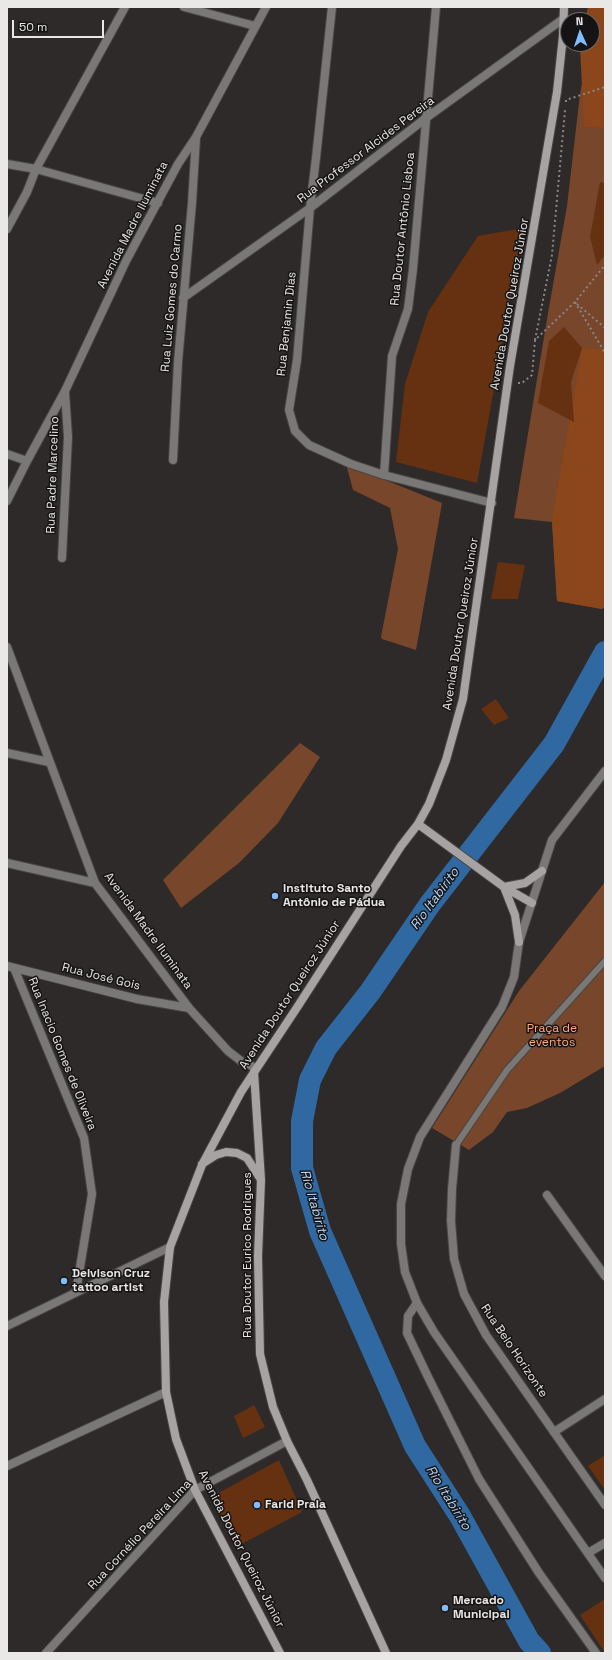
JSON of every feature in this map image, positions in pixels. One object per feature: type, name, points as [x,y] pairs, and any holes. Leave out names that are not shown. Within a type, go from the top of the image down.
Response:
[{"type":"main road","name":"Avenida Doutor Queiroz Júnior","points":[[280,1653],[195,1490],[176,1439],[166,1392],[164,1302],[170,1247],[202,1165],[255,1070],[401,846],[418,824],[429,804],[446,760],[463,700],[508,383],[557,92],[560,52]]},
{"type":"main road","points":[[418,824],[496,882],[532,902]]},
{"type":"main road","points":[[504,887],[525,883],[542,871]]},
{"type":"main road","points":[[504,887],[515,915],[519,942]]},
{"type":"main road","name":"Rua Doutor Eurico Rodrigues","points":[[255,1070],[261,1180],[258,1256],[260,1354],[273,1407],[287,1441],[307,1480],[386,1653]]},
{"type":"main road","points":[[202,1165],[216,1155],[226,1152],[237,1153],[247,1158],[261,1180]]},
{"type":"street","points":[[7,229],[27,192],[36,168],[125,7]]},
{"type":"street","points":[[184,7],[255,26]]},
{"type":"street","name":"Avenida Madre Iluminata","points":[[7,501],[65,392],[126,261],[178,164],[196,137],[266,7]]},
{"type":"street","name":"Rua Benjamin Dias","points":[[332,7],[310,208],[297,360],[289,410],[295,431],[309,445],[351,464],[384,475],[492,503]]},
{"type":"street","name":"Rua Doutor Antônio Lisboa","points":[[384,475],[392,356],[408,309],[413,269],[436,7]]},
{"type":"street","name":"Rua Professor Alcides Pereira","points":[[183,298],[310,208],[426,118],[560,21]]},
{"type":"street","name":"Rua Luiz Gomes do Carmo","points":[[173,460],[183,298],[192,203],[196,137]]},
{"type":"street","points":[[7,164],[36,168],[158,202]]},
{"type":"street","name":"Rua Padre Marcelino","points":[[62,558],[68,437],[65,392]]},
{"type":"street","points":[[7,454],[27,461]]},
{"type":"street","name":"Avenida Madre Iluminata","points":[[7,647],[95,883],[189,1008],[228,1050],[255,1070]]},
{"type":"street","points":[[7,753],[49,762]]},
{"type":"street","points":[[605,771],[552,840],[519,942],[514,977],[502,1007],[420,1137],[408,1169],[401,1204],[401,1244],[405,1272],[417,1303],[439,1338],[605,1578]]},
{"type":"street","points":[[7,863],[95,883]]},
{"type":"street","name":"Rua José Gois","points":[[11,967],[137,999],[189,1008]]},
{"type":"street","name":"Rua Inacio Gomes de Oliveira","points":[[11,967],[84,1138],[92,1194],[76,1292]]},
{"type":"street","name":"Rua Belo Horizonte","points":[[456,1145],[451,1221],[454,1259],[464,1294],[486,1335],[605,1505]]},
{"type":"street","points":[[547,1195],[605,1276]]},
{"type":"street","points":[[7,1326],[170,1247]]},
{"type":"street","points":[[417,1303],[408,1316],[407,1333],[479,1479],[539,1573],[596,1653]]},
{"type":"street","points":[[7,1466],[166,1392]]},
{"type":"street","points":[[554,1432],[605,1399]]},
{"type":"street","name":"Rua Cornélio Pereira Lima","points":[[46,1653],[195,1490],[287,1441]]},
{"type":"street","points":[[588,1553],[605,1543]]},
{"type":"lane","points":[[456,1145],[507,1070],[605,961]]},
{"type":"path","points":[[508,383],[522,383],[532,375],[535,340],[552,255],[566,100],[605,87]]},
{"type":"path","points":[[535,340],[574,302],[605,265]]},
{"type":"path","points":[[574,302],[604,328],[605,324]]},
{"type":"path","points":[[574,302],[605,353]]},
{"type":"green space","points":[[605,7],[605,606],[602,609],[557,601],[552,522],[514,518],[567,206],[580,94],[588,52],[600,52],[600,21]]},
{"type":"green space","points":[[346,464],[442,503],[416,650],[382,639],[381,637],[398,549],[390,508],[353,490]]},
{"type":"green space","points":[[300,743],[320,757],[278,823],[239,863],[181,908],[163,880]]},
{"type":"green space","name":"Praça de eventos","points":[[605,882],[605,1066],[560,1093],[527,1108],[507,1112],[493,1132],[469,1150],[432,1128],[519,991]]},
{"type":"shaded area","points":[[588,7],[605,7],[605,128],[584,127],[580,52],[600,52],[600,12],[587,12]]},
{"type":"shaded area","points":[[582,348],[605,350],[605,606],[602,609],[557,601],[552,521]]},
{"type":"building","points":[[600,182],[605,183],[605,255],[597,265],[590,237]]},
{"type":"building","points":[[523,228],[477,483],[396,462],[405,384],[428,312],[478,236]]},
{"type":"building","points":[[564,327],[582,348],[571,382],[574,422],[538,403],[549,341]]},
{"type":"building","points":[[498,562],[525,565],[518,599],[491,599]]},
{"type":"building","points":[[496,699],[509,718],[494,725],[481,709]]},
{"type":"building","points":[[254,1405],[265,1427],[243,1438],[234,1416]]},
{"type":"building","points":[[605,1455],[605,1490],[588,1466]]},
{"type":"building","name":"Farid Praia","points":[[279,1460],[302,1512],[236,1547],[211,1497]]},
{"type":"building","points":[[605,1599],[605,1653],[580,1615]]},
{"type":"waterway","name":"Rio Itabirito","points":[[540,1653],[529,1641],[460,1516],[415,1446],[320,1231],[302,1168],[302,1121],[310,1080],[326,1048],[370,992],[430,904],[554,744],[605,652]]},
{"type":"place","name":"Instituto Santo Antônio de Pádua","points":[[275,896]]},
{"type":"place","name":"Deivison Cruz tattoo artist","points":[[64,1281]]},
{"type":"place","name":"Farid Praia","points":[[257,1505]]},
{"type":"place","name":"Mercado Municipal","points":[[445,1608]]}]
